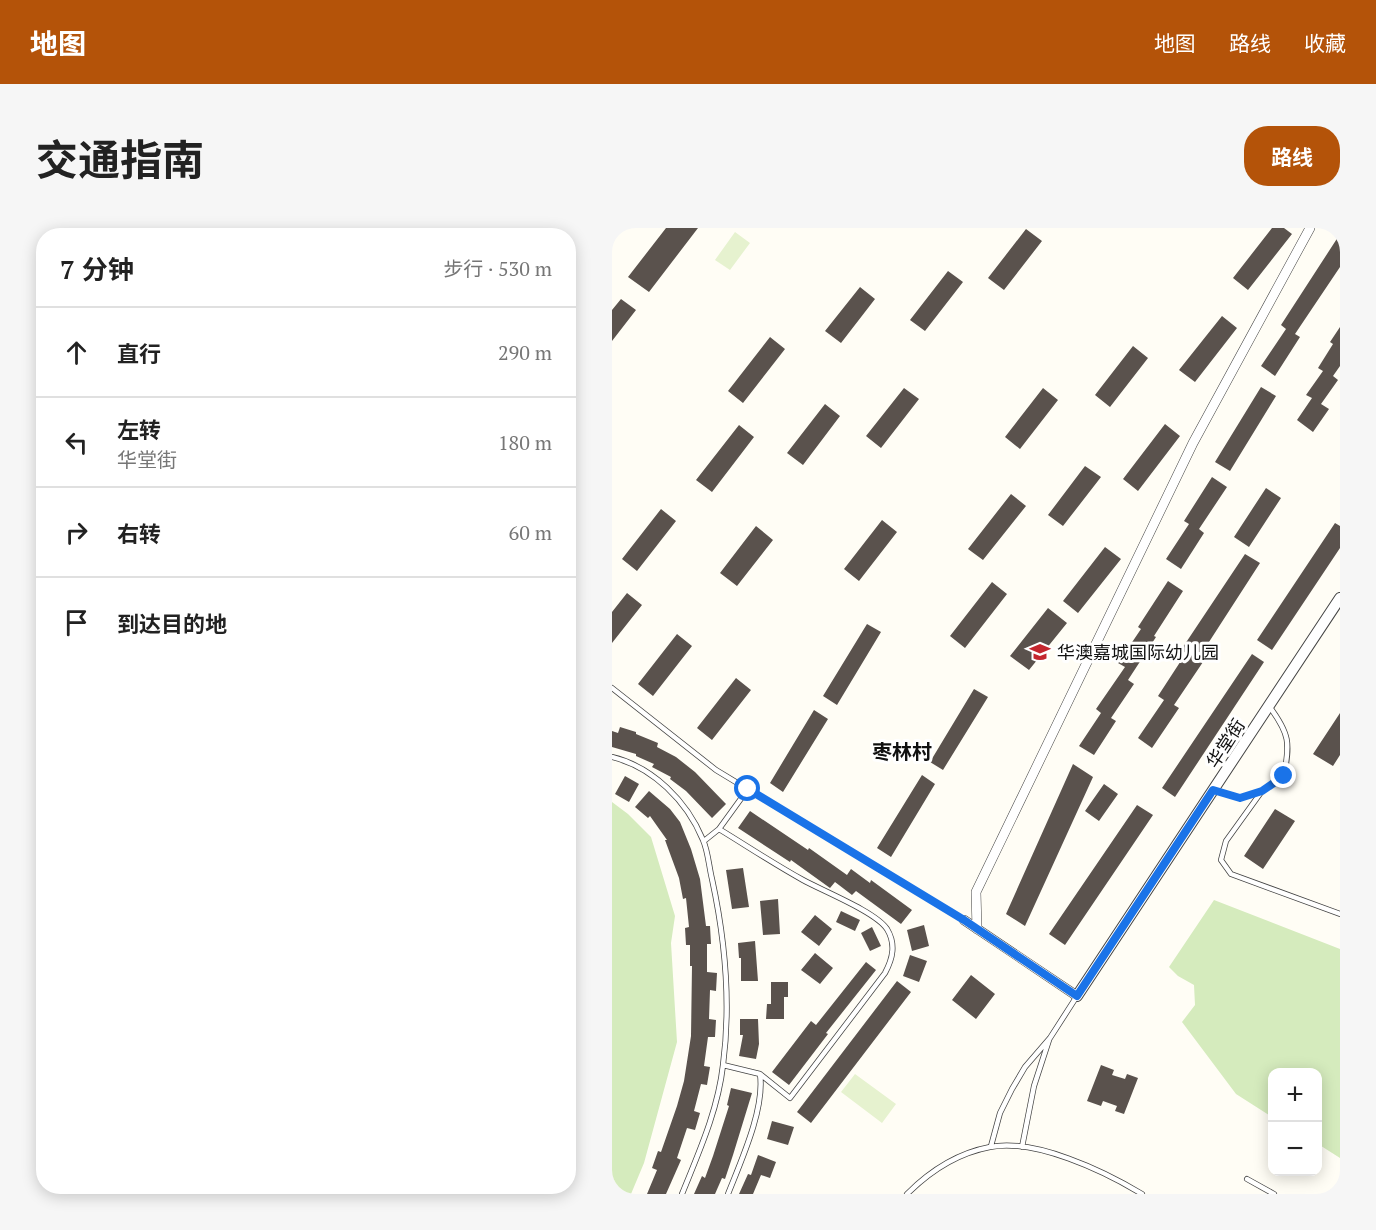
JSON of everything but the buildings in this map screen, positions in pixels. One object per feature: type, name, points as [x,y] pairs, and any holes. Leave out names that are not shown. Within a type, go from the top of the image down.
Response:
[{"type":"street","points":[[977,929],[976,892],[1193,443],[1310,228]]},
{"type":"street","name":"华堂街","points":[[1077,996],[1340,598]]},
{"type":"street","points":[[964,920],[1077,996]]},
{"type":"lane","points":[[612,688],[716,770],[964,920]]},
{"type":"lane","points":[[1213,790],[1240,798],[1262,791],[1284,776],[1289,747],[1282,724],[1269,706]]},
{"type":"lane","points":[[612,757],[645,771],[669,789],[688,811],[704,841],[716,897],[723,947],[727,1015],[723,1065],[716,1103],[705,1140],[682,1194]]},
{"type":"lane","points":[[704,841],[719,829],[748,789]]},
{"type":"lane","points":[[1262,791],[1226,841],[1221,860],[1231,874],[1340,914]]},
{"type":"lane","points":[[719,829],[801,879],[876,917],[886,928],[893,942],[892,959],[885,973],[790,1098],[760,1074],[723,1065]]},
{"type":"lane","points":[[991,1146],[1000,1113],[1025,1066],[1050,1038],[1077,996]]},
{"type":"lane","points":[[1022,1147],[1034,1086],[1050,1038]]},
{"type":"lane","points":[[729,1194],[747,1147],[762,1088],[760,1074]]},
{"type":"lane","points":[[907,1194],[927,1175],[960,1156],[991,1146],[1022,1147],[1069,1158],[1113,1176],[1142,1194]]},
{"type":"lane","points":[[1247,1179],[1274,1194]]},
{"type":"green space","points":[[735,232],[750,243],[730,270],[715,260]]},
{"type":"green space","points":[[612,802],[651,837],[675,916],[671,943],[677,1042],[644,1163],[631,1194],[612,1194]]},
{"type":"green space","points":[[1214,900],[1340,949],[1340,1158],[1322,1147],[1322,1068],[1268,1068],[1268,1114],[1236,1094],[1182,1022],[1195,1005],[1194,985],[1178,976],[1169,967]]},
{"type":"green space","points":[[855,1074],[896,1104],[882,1123],[841,1092]]},
{"type":"place","name":"华澳嘉城国际幼儿园","points":[[1040,652]]},
{"type":"district","name":"枣林村","points":[[902,751]]},
{"type":"route","points":[[748,789],[964,920],[1077,996],[1213,790],[1240,798],[1262,791],[1284,776]]}]
